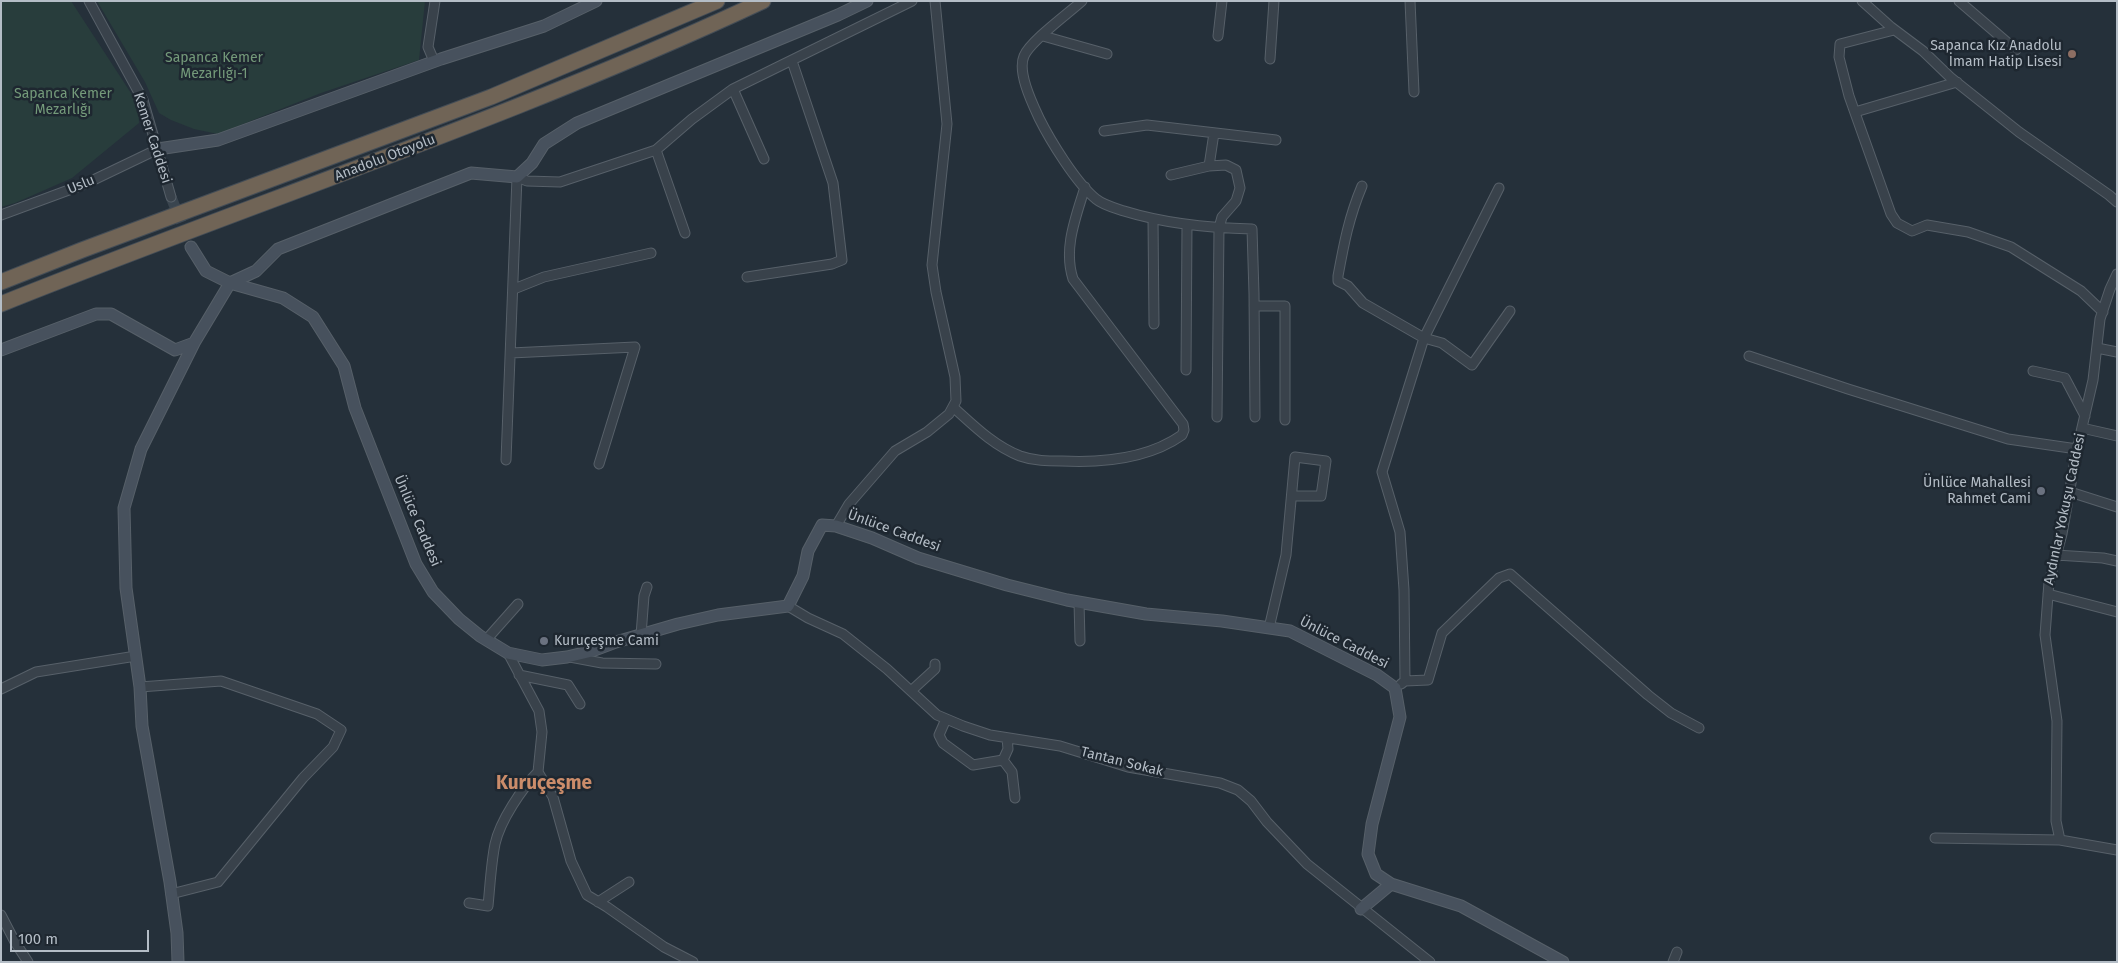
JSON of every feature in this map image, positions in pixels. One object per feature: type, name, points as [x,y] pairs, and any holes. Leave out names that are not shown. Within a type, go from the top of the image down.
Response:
[{"type":"highway","name":"Anadolu Otoyolu","points":[[1,282],[491,96],[717,1]]},
{"type":"highway","name":"Anadolu Otoyolu","points":[[1,304],[499,114],[658,49],[764,1]]},
{"type":"street","name":"Kemer Caddesi","points":[[89,1],[143,100],[171,197]]},
{"type":"street","points":[[434,61],[428,47],[435,1]]},
{"type":"street","points":[[158,149],[218,140],[434,61],[544,26],[596,1]]},
{"type":"street","points":[[506,460],[517,177],[532,163],[544,144],[577,124],[838,15],[867,1]]},
{"type":"street","points":[[178,962],[177,933],[142,726],[140,687],[126,588],[124,508],[141,449],[194,343],[230,283],[256,271],[278,249],[471,173],[517,177],[527,181],[560,182],[656,150],[692,118],[733,89],[912,1]]},
{"type":"street","points":[[836,526],[849,504],[895,450],[927,432],[949,414],[956,400],[955,377],[936,292],[932,265],[947,124],[935,1]]},
{"type":"street","points":[[1082,1],[1029,48],[1024,56],[1024,76],[1031,101],[1043,126],[1062,156],[1096,199],[1108,206],[1152,219],[1187,225],[1252,229],[1255,417]]},
{"type":"street","points":[[1218,36],[1222,1]]},
{"type":"street","points":[[1270,59],[1274,1]]},
{"type":"street","points":[[1410,1],[1414,92]]},
{"type":"street","points":[[1862,1],[1894,30],[1923,51],[1957,82],[2019,132],[2110,195],[2117,202]]},
{"type":"street","points":[[1959,1],[2016,50]]},
{"type":"street","points":[[1894,30],[1840,44],[1839,57],[1855,112],[1891,214],[1896,223],[1912,231],[1927,225],[1968,232],[2011,247],[2080,291],[2103,312]]},
{"type":"street","points":[[1043,36],[1107,54]]},
{"type":"street","points":[[748,277],[832,264],[842,260],[833,183],[792,61]]},
{"type":"street","points":[[1855,112],[1957,82]]},
{"type":"street","points":[[733,89],[764,159]]},
{"type":"street","points":[[1104,131],[1147,125],[1276,140]]},
{"type":"street","points":[[1209,166],[1214,132]]},
{"type":"street","name":"Uslu","points":[[1,215],[85,184],[158,149]]},
{"type":"street","points":[[656,150],[685,233]]},
{"type":"street","points":[[1171,175],[1226,164],[1236,170],[1240,188],[1236,201],[1222,217],[1218,228],[1218,417]]},
{"type":"street","points":[[1362,186],[1350,215],[1338,281],[1348,286],[1363,303],[1424,338],[1442,343],[1472,365],[1510,311]]},
{"type":"street","points":[[953,408],[988,438],[1020,456],[1038,460],[1113,461],[1156,450],[1182,435],[1184,430],[1183,424],[1073,279],[1069,267],[1070,238],[1085,187]]},
{"type":"street","points":[[1499,188],[1424,338],[1382,472],[1400,532],[1404,590],[1400,685],[1428,680],[1442,633],[1499,578],[1510,574],[1671,714],[1699,728]]},
{"type":"street","points":[[1152,219],[1154,324]]},
{"type":"street","points":[[1186,370],[1187,225]]},
{"type":"street","name":"Ünlüce Caddesi","points":[[191,247],[206,271],[230,283],[283,298],[313,317],[344,366],[355,408],[416,564],[433,592],[459,619],[508,654],[542,660],[567,657],[718,614],[788,606],[802,576],[808,551],[822,525],[836,526],[872,538],[918,558],[1007,585],[1079,602],[1146,614],[1222,620],[1290,631],[1400,685],[1400,717],[1372,824],[1368,854],[1376,874],[1391,884],[1461,906],[1563,962]]},
{"type":"street","points":[[514,289],[544,277],[651,253]]},
{"type":"street","name":"Aydınlar Yokuşu Caddesi","points":[[2060,840],[2056,821],[2057,722],[2045,634],[2049,582],[2093,380],[2103,312],[2117,274]]},
{"type":"street","points":[[1254,306],[1285,306],[1285,420]]},
{"type":"street","points":[[1,350],[96,314],[111,314],[175,350],[194,343]]},
{"type":"street","points":[[511,353],[635,347],[599,464]]},
{"type":"street","points":[[2097,348],[2117,352]]},
{"type":"street","points":[[1750,356],[2008,439],[2077,449]]},
{"type":"street","points":[[2033,371],[2065,378],[2085,416]]},
{"type":"street","points":[[2082,428],[2117,436]]},
{"type":"street","points":[[1269,628],[1286,555],[1295,456],[1326,461],[1321,496],[1292,496]]},
{"type":"street","points":[[2070,492],[2117,507]]},
{"type":"street","points":[[2056,555],[2103,558],[2117,561]]},
{"type":"street","points":[[641,635],[644,596],[648,587]]},
{"type":"street","points":[[2048,594],[2117,612]]},
{"type":"street","points":[[1079,602],[1080,640]]},
{"type":"street","points":[[486,640],[518,604]]},
{"type":"street","name":"Tantan Sokak","points":[[788,606],[808,618],[843,634],[888,669],[937,714],[946,719],[990,735],[1060,746],[1128,767],[1212,781],[1238,790],[1251,801],[1267,822],[1307,864],[1430,962]]},
{"type":"street","points":[[508,654],[539,710],[542,732],[538,772],[553,797],[571,861],[587,895],[664,947],[693,962]]},
{"type":"street","points":[[1,688],[36,672],[136,656]]},
{"type":"street","points":[[567,657],[602,663],[656,664]]},
{"type":"street","points":[[911,692],[926,679],[935,668],[935,664]]},
{"type":"street","points":[[519,675],[568,686],[580,704]]},
{"type":"street","points":[[140,687],[221,681],[317,714],[341,730],[333,747],[303,778],[218,882],[171,894]]},
{"type":"street","points":[[946,719],[939,735],[943,743],[965,760],[973,765],[1003,760]]},
{"type":"street","points":[[1003,760],[1008,749],[1007,738]]},
{"type":"street","points":[[1003,760],[1012,772],[1015,798]]},
{"type":"street","points":[[469,903],[488,906],[498,834],[524,787],[538,772]]},
{"type":"street","points":[[1935,838],[2060,840],[2117,850]]},
{"type":"street","points":[[598,902],[629,882]]},
{"type":"street","points":[[1362,909],[1391,884]]},
{"type":"street","points":[[2,918],[28,962]]},
{"type":"street","points":[[1673,962],[1677,952]]},
{"type":"green space","name":"Sapanca Kemer Mezarlığı","points":[[1,1],[71,1],[138,104],[139,123],[72,178],[15,203],[1,207]]},
{"type":"green space","name":"Sapanca Kemer Mezarlığı-1","points":[[97,1],[425,1],[419,60],[321,93],[218,134],[194,129],[159,113],[145,82]]},
{"type":"tunnel","points":[[171,197],[191,247]]},
{"type":"place","name":"Sapanca Kız Anadolu İmam Hatip Lisesi","points":[[2072,54]]},
{"type":"place","name":"Ünlüce Mahallesi Rahmet Cami","points":[[2041,491]]},
{"type":"place","name":"Kuruçeşme Cami","points":[[544,641]]},
{"type":"district","name":"Kuruçeşme","points":[[544,784]]}]
